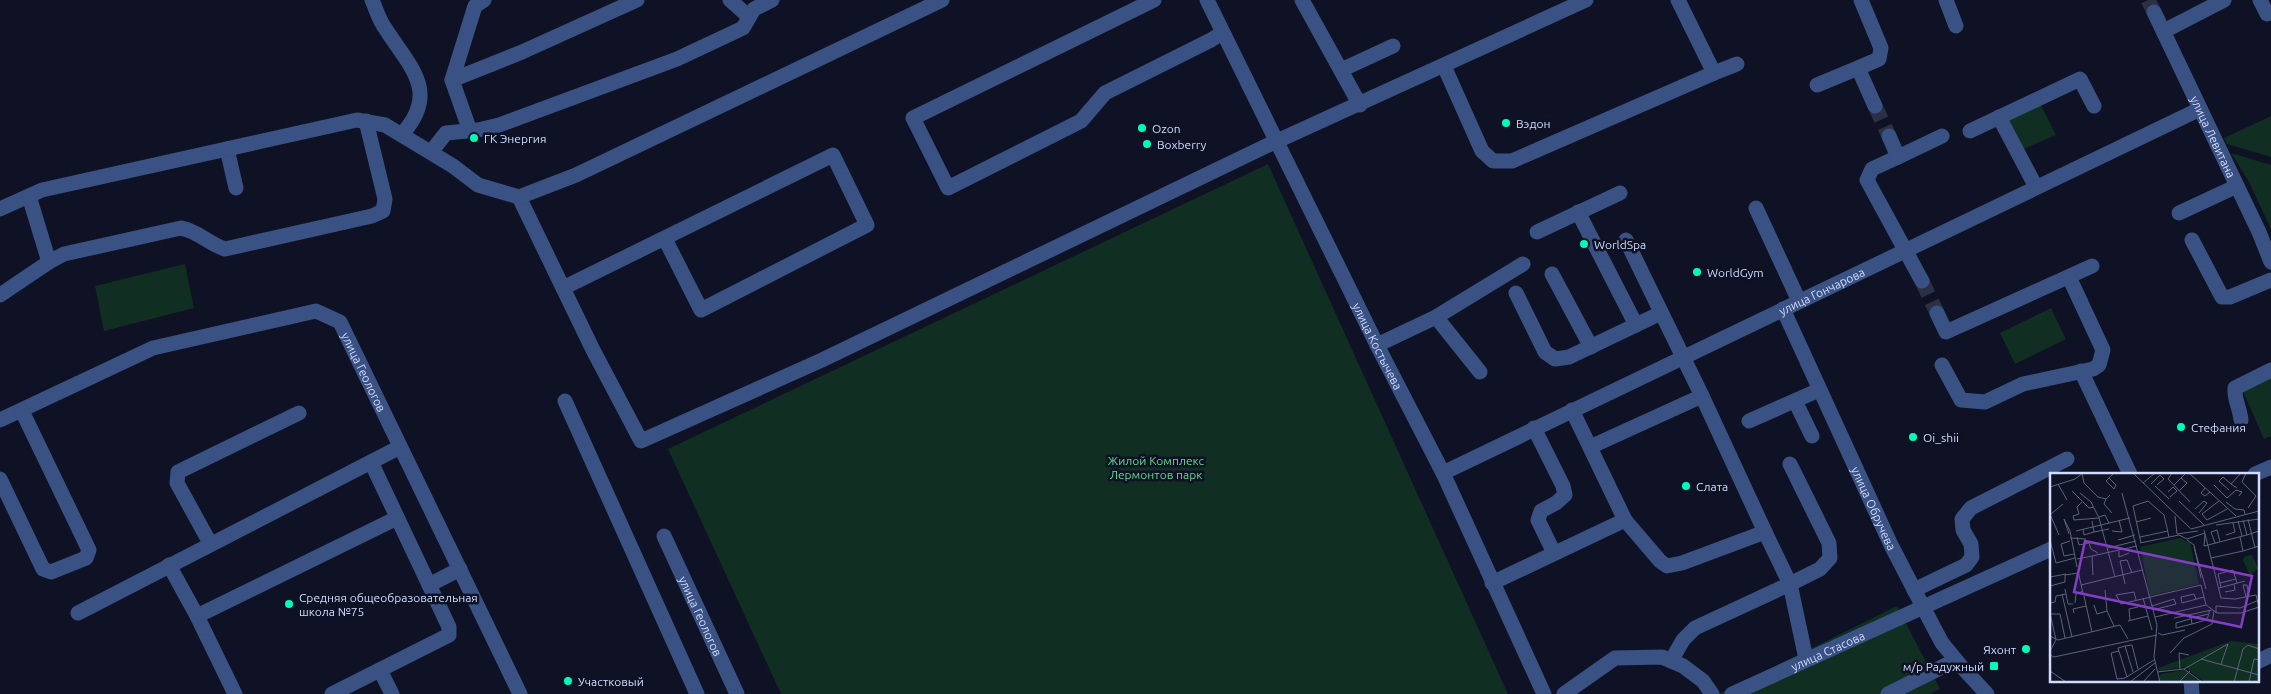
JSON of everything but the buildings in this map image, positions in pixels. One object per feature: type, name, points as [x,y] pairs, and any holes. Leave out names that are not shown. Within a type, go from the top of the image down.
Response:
[{"type":"street","points":[[372,0],[383,26],[407,60],[422,98],[411,124],[403,133]]},
{"type":"street","points":[[470,131],[452,80],[475,6],[484,0]]},
{"type":"street","points":[[452,80],[522,52],[637,0]]},
{"type":"street","points":[[730,0],[748,16]]},
{"type":"street","points":[[431,152],[446,133],[470,131],[499,125],[677,59],[743,28],[748,16],[754,9],[772,0]]},
{"type":"street","points":[[0,209],[42,190],[357,120],[385,125],[403,133],[478,185],[518,197],[576,175],[942,0]]},
{"type":"street","points":[[1154,0],[913,118],[948,188],[1081,121],[1105,93],[1222,33]]},
{"type":"street","name":"улица Костычева","points":[[1207,0],[1443,473],[1544,694]]},
{"type":"street","points":[[1302,0],[1360,104]]},
{"type":"street","points":[[518,197],[641,441],[822,360],[1277,142],[1586,0]]},
{"type":"street","points":[[1678,0],[1714,73]]},
{"type":"street","points":[[1816,85],[1879,59],[1881,48],[1862,0]]},
{"type":"street","points":[[1946,0],[1956,26]]},
{"type":"street","points":[[2164,31],[2224,0]]},
{"type":"street","name":"улица Левитана","points":[[2154,12],[2271,262]]},
{"type":"street","points":[[1341,70],[1393,46]]},
{"type":"street","points":[[1444,66],[1482,151],[1493,161],[1512,161],[1737,64]]},
{"type":"street","points":[[1858,68],[1875,106]]},
{"type":"street","points":[[1970,131],[2080,79],[2094,106]]},
{"type":"street","name":"улица Гончарова","points":[[1443,473],[2200,109]]},
{"type":"street","points":[[1999,117],[2036,187]]},
{"type":"street","points":[[0,295],[64,254],[181,228],[192,230],[213,245],[225,249],[372,216],[383,211],[385,199],[366,121]]},
{"type":"street","points":[[1889,136],[1898,157]]},
{"type":"street","points":[[1922,281],[1867,180],[1872,169],[1942,136]]},
{"type":"street","points":[[227,149],[236,188]]},
{"type":"street","points":[[563,288],[833,155],[867,225],[701,310],[665,239]]},
{"type":"street","points":[[2179,213],[2237,186]]},
{"type":"street","points":[[1537,232],[1620,193]]},
{"type":"street","points":[[29,196],[49,262]]},
{"type":"street","points":[[1756,208],[1799,301]]},
{"type":"street","points":[[1578,212],[1636,325]]},
{"type":"street","points":[[1626,240],[1790,584],[1806,659]]},
{"type":"street","points":[[2192,240],[2222,296],[2230,297],[2271,280]]},
{"type":"street","points":[[1377,344],[1436,318],[1523,264]]},
{"type":"street","points":[[1937,313],[1946,332],[2092,266]]},
{"type":"street","points":[[1552,274],[1591,347]]},
{"type":"street","points":[[1942,365],[1961,400],[1986,402],[2023,384],[2093,369],[2099,365],[2103,350],[2069,278]]},
{"type":"street","points":[[1516,293],[1544,352],[1555,359],[1569,357],[1661,312]]},
{"type":"street","name":"улица Обручева","points":[[1783,310],[1890,545],[1942,643],[1987,694]]},
{"type":"street","name":"улица Геологов","points":[[0,420],[153,348],[316,311],[340,322],[520,694]]},
{"type":"street","points":[[1436,318],[1480,372]]},
{"type":"street","points":[[2241,420],[2240,411],[2234,398],[2235,388],[2271,370]]},
{"type":"street","points":[[2081,371],[2130,473]]},
{"type":"street","points":[[1749,421],[1819,390]]},
{"type":"street","points":[[1590,447],[1702,396]]},
{"type":"street","points":[[565,401],[697,694]]},
{"type":"street","points":[[1795,401],[1812,436]]},
{"type":"street","points":[[1572,410],[1625,520],[1660,562],[1667,566],[1682,564],[1765,532]]},
{"type":"street","points":[[0,479],[43,568],[51,572],[86,558],[89,550],[22,411]]},
{"type":"street","points":[[210,544],[178,483],[178,472],[299,412]]},
{"type":"street","points":[[1534,428],[1563,486],[1565,495],[1556,503],[1541,511],[1538,520],[1554,553]]},
{"type":"street","points":[[78,613],[400,448]]},
{"type":"street","points":[[1914,590],[1966,565],[1972,557],[1971,544],[1963,530],[1962,519],[1971,508],[2067,459]]},
{"type":"street","points":[[332,694],[449,635],[449,627],[371,462]]},
{"type":"street","points":[[1671,661],[1683,640],[1695,628],[1820,569],[1830,558],[1830,542],[1790,464]]},
{"type":"street","points":[[2257,473],[2271,467]]},
{"type":"street","points":[[197,616],[397,518]]},
{"type":"street","points":[[1492,583],[1625,520]]},
{"type":"street","name":"улица Геологов","points":[[664,536],[737,694]]},
{"type":"street","name":"улица Стасова","points":[[1732,694],[2050,549]]},
{"type":"street","points":[[169,566],[197,616],[235,694]]},
{"type":"street","points":[[429,585],[460,570]]},
{"type":"street","points":[[2258,662],[2271,655]]},
{"type":"street","points":[[1564,694],[1615,658],[1662,657],[1683,666],[1703,681],[1712,694]]},
{"type":"street","points":[[1888,694],[1956,660]]},
{"type":"street","points":[[380,670],[392,694]]},
{"type":"green space","points":[[2039,101],[2056,135],[2014,153],[1997,121]]},
{"type":"green space","points":[[2271,116],[2271,157],[2227,144],[2224,138]]},
{"type":"green space","points":[[2231,153],[2271,165],[2271,229],[2249,182]]},
{"type":"green space","name":"Жилой Комплекс Лермонтов парк","points":[[1268,164],[1508,694],[781,694],[668,449]]},
{"type":"green space","points":[[185,264],[194,308],[104,331],[95,286]]},
{"type":"green space","points":[[2051,308],[2066,339],[2015,364],[2000,333]]},
{"type":"green space","points":[[2271,376],[2271,436],[2264,439],[2242,389]]},
{"type":"green space","points":[[1897,606],[1940,689],[1930,694],[1719,694]]},
{"type":"tunnel","points":[[2148,0],[2154,12]]},
{"type":"tunnel","points":[[1875,106],[1889,136]]},
{"type":"tunnel","points":[[1922,281],[1937,313]]},
{"type":"place","name":"Вэдон","points":[[1506,123]]},
{"type":"place","name":"Ozon","points":[[1142,128]]},
{"type":"place","name":"ГК Энергия","points":[[474,138]]},
{"type":"place","name":"Boxberry","points":[[1147,144]]},
{"type":"place","name":"WorldSpa","points":[[1584,244]]},
{"type":"place","name":"WorldGym","points":[[1697,272]]},
{"type":"place","name":"Стефания","points":[[2181,427]]},
{"type":"place","name":"Oi_shii","points":[[1913,437]]},
{"type":"place","name":"Слата","points":[[1686,486]]},
{"type":"place","name":"Средняя общеобразовательная школа №75","points":[[289,604]]},
{"type":"place","name":"Яхонт","points":[[2026,649]]},
{"type":"place","name":"м/р Радужный","points":[[1994,666]]},
{"type":"place","name":"Участковый","points":[[568,681]]}]
